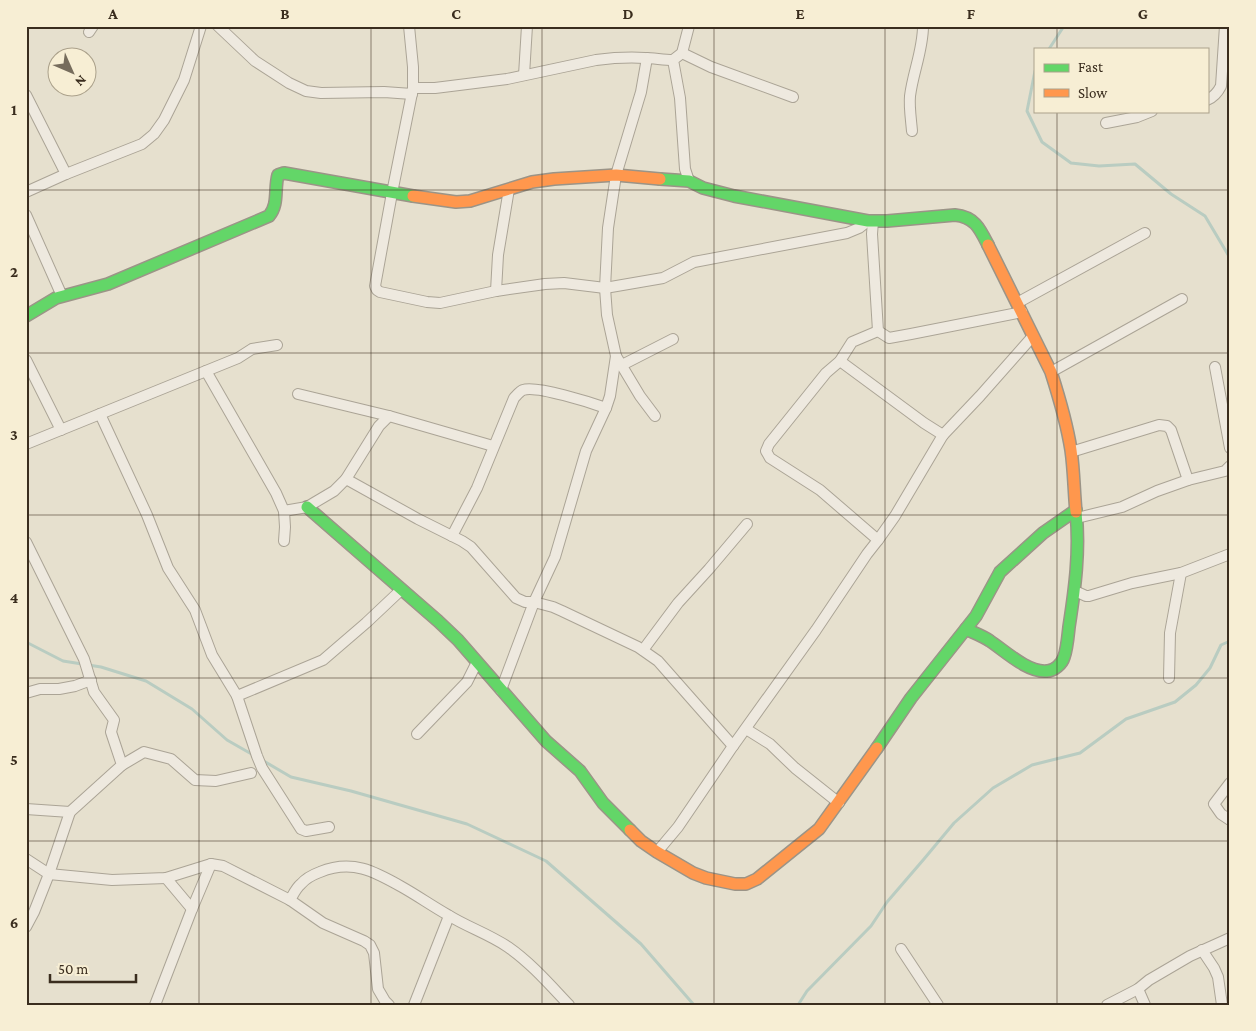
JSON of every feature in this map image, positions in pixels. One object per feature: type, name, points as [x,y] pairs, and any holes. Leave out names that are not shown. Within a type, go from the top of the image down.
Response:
[{"type":"street","points":[[26,192],[142,144],[154,134],[164,120],[184,80],[201,26]]},
{"type":"street","points":[[218,26],[255,61],[289,83],[306,91],[321,93],[412,91],[507,79],[611,58],[665,60],[677,56],[793,97]]},
{"type":"street","points":[[409,26],[413,67],[412,91],[375,286],[380,292],[440,303],[496,291],[564,283],[605,288],[663,278],[694,262],[847,233],[871,221]]},
{"type":"street","points":[[524,75],[527,26]]},
{"type":"street","points":[[689,26],[677,56],[685,169],[689,181]]},
{"type":"street","points":[[912,131],[909,103],[923,26]]},
{"type":"street","points":[[1208,100],[1218,92],[1221,86],[1225,26]]},
{"type":"street","points":[[502,690],[534,602],[555,557],[586,451],[610,396],[616,356],[607,315],[605,288],[608,228],[616,175],[642,92],[647,58]]},
{"type":"street","points":[[26,95],[66,174]]},
{"type":"street","points":[[1106,123],[1137,117],[1150,112]]},
{"type":"street","points":[[26,316],[52,299],[103,286],[269,216],[274,211],[276,205],[276,180],[278,175],[284,173],[392,193],[456,202],[470,201],[532,182],[616,175],[689,181],[703,188],[734,196],[871,221],[964,216],[972,220],[980,229],[1050,372],[1065,422],[1071,452],[1077,514],[1078,553],[1075,591],[1064,658],[1056,670],[1040,672],[1030,668],[991,641],[966,629]]},
{"type":"street","points":[[496,291],[498,255],[509,189]]},
{"type":"street","points":[[26,215],[62,296]]},
{"type":"street","points":[[871,221],[878,331]]},
{"type":"street","points":[[878,331],[889,338],[1020,308],[1145,233]]},
{"type":"street","points":[[1050,372],[1182,298]]},
{"type":"street","points":[[878,331],[852,342],[840,360],[826,373],[769,444],[766,452],[770,458],[820,490],[878,540]]},
{"type":"street","points":[[657,852],[678,827],[895,516],[943,435],[1033,336]]},
{"type":"street","points":[[622,365],[673,339]]},
{"type":"street","points":[[26,444],[238,358],[252,349],[277,344]]},
{"type":"street","points":[[616,356],[654,416]]},
{"type":"street","points":[[26,360],[61,430]]},
{"type":"street","points":[[840,360],[943,435]]},
{"type":"street","points":[[1215,368],[1230,448]]},
{"type":"street","points":[[206,371],[276,493],[284,511],[284,541]]},
{"type":"street","points":[[452,536],[477,488],[514,398],[523,390],[532,388],[606,408]]},
{"type":"street","points":[[298,394],[389,416],[493,446]]},
{"type":"street","points":[[100,414],[147,515],[166,563],[195,610],[212,655],[237,696],[262,768],[301,829],[306,831],[329,827]]},
{"type":"street","points":[[284,511],[307,507],[334,491],[346,480],[379,426],[389,416]]},
{"type":"street","points":[[1071,452],[1159,425],[1167,426],[1172,430],[1188,480]]},
{"type":"street","points":[[307,507],[458,640],[546,741],[580,771],[602,803],[641,841],[692,873],[735,884],[746,884],[757,879],[819,829],[912,698],[976,616],[1000,572],[1007,564],[1043,533],[1077,514],[1122,507],[1157,491],[1225,470],[1230,466]]},
{"type":"street","points":[[346,480],[471,547],[516,598],[525,602],[534,602],[553,607],[643,650],[658,661],[733,746]]},
{"type":"street","points":[[643,650],[678,603],[747,524]]},
{"type":"street","points":[[26,542],[84,659],[94,692],[114,720],[111,732],[122,765]]},
{"type":"street","points":[[1075,591],[1089,596],[1132,583],[1181,573],[1230,554]]},
{"type":"street","points":[[1169,678],[1170,633],[1181,573]]},
{"type":"street","points":[[237,696],[323,660],[401,590]]},
{"type":"street","points":[[417,734],[467,682],[477,662]]},
{"type":"street","points":[[26,693],[40,689],[59,689],[75,686],[91,680]]},
{"type":"street","points":[[746,729],[770,744],[795,768],[838,803]]},
{"type":"street","points":[[26,928],[49,874],[70,812],[122,765],[144,752],[171,759],[195,780],[216,781],[251,773]]},
{"type":"street","points":[[1230,783],[1214,804],[1221,814],[1230,820]]},
{"type":"street","points":[[26,809],[70,812]]},
{"type":"street","points":[[26,859],[49,874],[112,880],[166,878],[211,864],[223,866],[290,900],[323,923],[370,945],[374,952],[378,989],[389,1005]]},
{"type":"street","points":[[155,1005],[211,864]]},
{"type":"street","points":[[290,900],[299,885],[310,876],[329,868],[345,866],[363,868],[380,874],[429,902],[449,916],[484,932],[508,947],[527,962],[569,1005]]},
{"type":"street","points":[[166,878],[192,910]]},
{"type":"street","points":[[414,1005],[449,916]]},
{"type":"street","points":[[1107,1005],[1138,989],[1157,975],[1190,956],[1230,938]]},
{"type":"street","points":[[901,949],[938,1005]]},
{"type":"street","points":[[1202,950],[1218,977],[1222,1005]]},
{"type":"street","points":[[1138,989],[1145,1005]]},
{"type":"waterway","points":[[1050,48],[1064,26]]},
{"type":"waterway","points":[[1034,76],[1027,111],[1042,142],[1071,163],[1099,166],[1135,164],[1171,194],[1205,216],[1230,258]]},
{"type":"waterway","points":[[798,1005],[807,991],[871,926],[887,902],[954,823],[993,788],[1032,765],[1080,753],[1126,719],[1175,702],[1196,685],[1210,668],[1221,645],[1230,641]]},
{"type":"waterway","points":[[26,642],[63,661],[101,667],[146,681],[192,709],[227,740],[255,756]]},
{"type":"waterway","points":[[262,760],[291,777],[351,791],[467,824],[546,861],[641,944],[694,1005]]},
{"type":"traffic: fast","points":[[26,316],[56,298],[108,284],[269,216],[274,206],[278,175],[284,173],[413,196]]},
{"type":"traffic: fast","points":[[660,179],[689,181],[703,188],[734,196],[868,221],[962,216],[976,225],[988,245]]},
{"type":"traffic: fast","points":[[307,507],[458,640],[546,741],[580,771],[603,803],[630,830]]},
{"type":"traffic: fast","points":[[877,748],[911,698],[976,616],[1000,572],[1043,533],[1076,510]]},
{"type":"traffic: fast","points":[[966,629],[987,639],[1032,669],[1050,671],[1060,665],[1067,646],[1075,584],[1077,555],[1076,512]]},
{"type":"traffic: slow","points":[[413,196],[456,202],[470,201],[532,182],[554,179],[616,175],[660,179]]},
{"type":"traffic: slow","points":[[988,245],[1051,372],[1063,411],[1069,440],[1076,512]]},
{"type":"traffic: slow","points":[[630,830],[641,841],[657,852],[693,873],[706,878],[735,884],[746,884],[757,879],[819,829],[877,748]]}]
